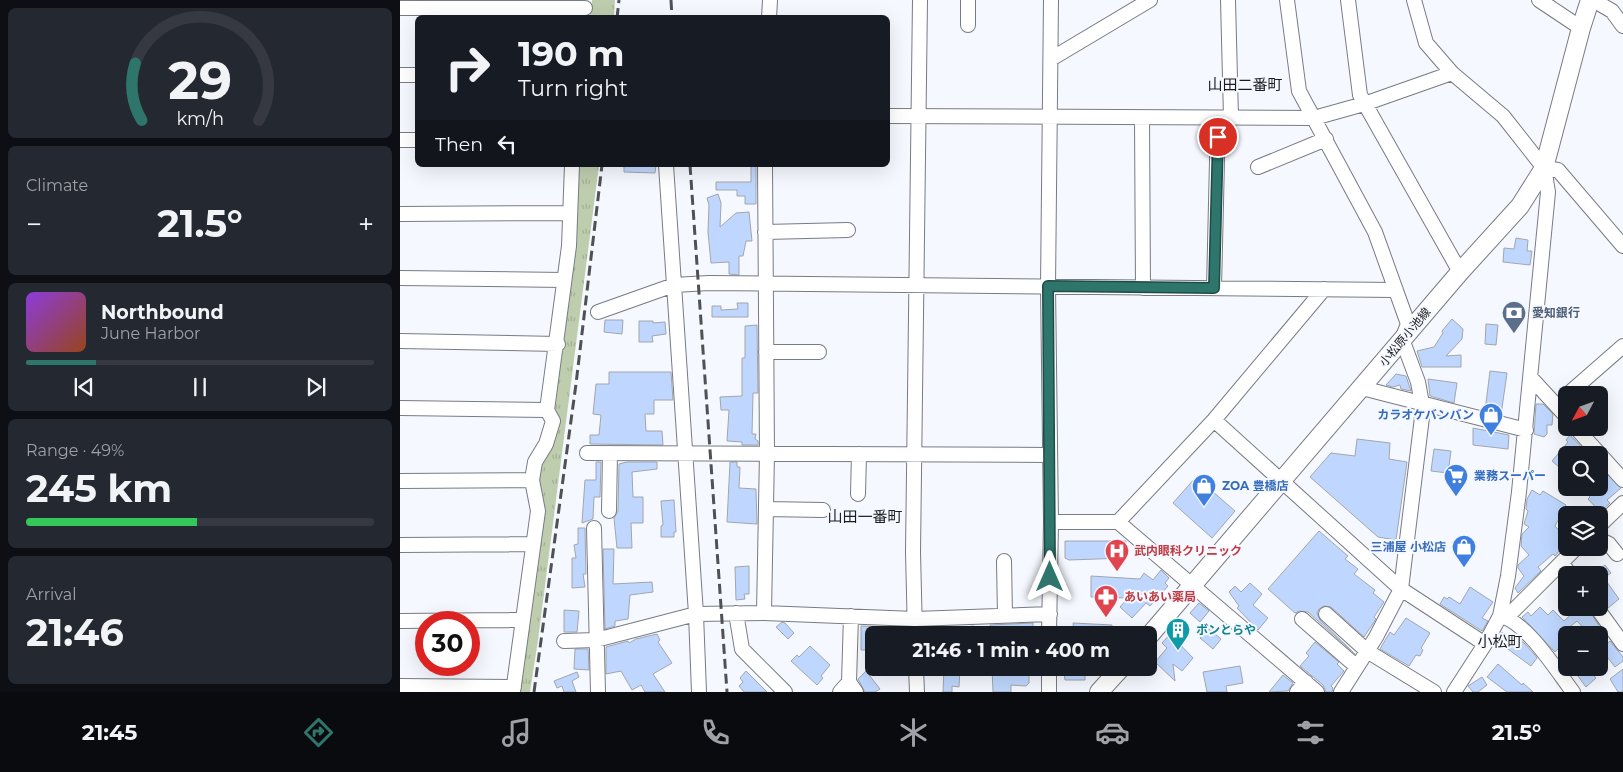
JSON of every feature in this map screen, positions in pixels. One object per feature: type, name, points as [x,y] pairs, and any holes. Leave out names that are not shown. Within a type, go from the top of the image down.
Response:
[{"type":"main road","name":"小松原小池線","points":[[1157,627],[1402,339],[1520,206],[1544,168],[1581,28],[1592,0]]},
{"type":"main road","points":[[1099,692],[1114,676]]},
{"type":"street","points":[[769,15],[770,0]]},
{"type":"street","points":[[915,626],[914,455],[920,0]]},
{"type":"street","points":[[968,0],[968,25]]},
{"type":"street","points":[[1050,626],[1051,522],[1048,286],[1051,0]]},
{"type":"street","points":[[1051,59],[1150,0]]},
{"type":"street","points":[[1214,288],[1224,117],[1228,0]]},
{"type":"street","points":[[1287,0],[1299,91],[1375,232],[1408,324],[1402,339],[1418,382],[1422,404],[1401,589],[1342,692]]},
{"type":"street","points":[[1348,0],[1360,95],[1460,272]]},
{"type":"street","points":[[1414,0],[1426,43],[1452,72],[1504,116],[1544,168],[1548,192],[1526,430],[1503,616]]},
{"type":"street","points":[[1539,0],[1581,28]]},
{"type":"street","points":[[1592,0],[1612,11],[1623,26]]},
{"type":"street","points":[[400,8],[585,8]]},
{"type":"street","points":[[890,116],[1142,119],[1224,117],[1314,118],[1364,104],[1452,72]]},
{"type":"street","points":[[400,75],[415,75]]},
{"type":"street","points":[[1142,119],[1143,288]]},
{"type":"street","points":[[1258,168],[1326,139]]},
{"type":"street","points":[[400,140],[415,140]]},
{"type":"street","points":[[400,686],[513,689],[538,511],[532,480],[534,462],[551,432],[553,422],[547,410],[558,344],[570,213],[572,167]]},
{"type":"street","points":[[666,167],[696,614],[699,692]]},
{"type":"street","points":[[764,612],[767,453],[765,167]]},
{"type":"street","points":[[1544,168],[1558,170],[1623,246]]},
{"type":"street","points":[[400,214],[570,213]]},
{"type":"street","points":[[765,232],[848,230]]},
{"type":"street","points":[[400,278],[564,280]]},
{"type":"street","points":[[598,312],[674,284],[765,282],[916,287],[1048,286],[1396,290]]},
{"type":"street","points":[[1118,522],[1214,420],[1324,289]]},
{"type":"street","points":[[400,341],[558,344]]},
{"type":"street","points":[[1577,386],[1623,346]]},
{"type":"street","points":[[766,352],[819,352]]},
{"type":"street","points":[[1531,378],[1558,395]]},
{"type":"street","points":[[1362,388],[1526,430]]},
{"type":"street","points":[[400,408],[547,410]]},
{"type":"street","points":[[1214,420],[1401,589],[1485,644]]},
{"type":"street","points":[[1583,436],[1623,480]]},
{"type":"street","points":[[587,453],[1050,455]]},
{"type":"street","points":[[609,511],[610,453]]},
{"type":"street","points":[[858,494],[859,454]]},
{"type":"street","points":[[400,481],[532,480]]},
{"type":"street","points":[[1608,517],[1623,503]]},
{"type":"street","points":[[766,509],[823,510]]},
{"type":"street","points":[[1051,522],[1118,522],[1192,585],[1301,687],[1317,692]]},
{"type":"street","points":[[594,528],[598,692]]},
{"type":"street","points":[[400,545],[532,544]]},
{"type":"street","points":[[1608,544],[1617,554]]},
{"type":"street","points":[[1458,690],[1503,616],[1568,556]]},
{"type":"street","points":[[1004,561],[1005,616]]},
{"type":"street","points":[[564,641],[598,639],[696,614],[764,612],[915,619],[1050,614]]},
{"type":"street","points":[[736,613],[742,649],[785,692]]},
{"type":"street","points":[[1326,614],[1367,651],[1434,692]]},
{"type":"street","points":[[848,689],[851,616]]},
{"type":"street","points":[[1503,616],[1536,642],[1572,692]]},
{"type":"street","points":[[1603,616],[1623,644]]},
{"type":"street","points":[[1302,619],[1357,667]]},
{"type":"street","points":[[400,621],[523,620]]},
{"type":"street","points":[[916,676],[917,692]]},
{"type":"street","points":[[1049,676],[1049,692]]},
{"type":"green space","points":[[592,0],[615,0],[614,15],[590,15]]},
{"type":"green space","points":[[577,167],[599,167],[538,640],[530,692],[520,692],[518,687],[538,465],[547,452],[557,431],[558,416],[555,409],[574,242]]},
{"type":"building","points":[[624,167],[656,167],[655,173],[624,172]]},
{"type":"building","points":[[751,167],[756,167],[756,204],[745,204],[745,196],[737,196],[737,190],[716,190],[716,182],[751,182]]},
{"type":"building","points":[[718,194],[721,203],[720,227],[736,213],[749,212],[752,241],[746,241],[743,256],[739,256],[739,275],[729,274],[729,262],[711,263],[708,232],[709,205],[707,198]]},
{"type":"building","points":[[1516,238],[1528,240],[1527,251],[1532,251],[1530,265],[1503,262],[1504,248],[1514,249]]},
{"type":"building","points":[[737,303],[748,303],[748,317],[712,317],[712,306],[721,306],[721,310],[738,309]]},
{"type":"building","points":[[1452,319],[1463,329],[1462,339],[1446,356],[1461,355],[1461,367],[1422,367],[1417,351],[1434,347],[1443,333],[1442,331]]},
{"type":"building","points":[[605,320],[623,320],[622,334],[604,332]]},
{"type":"building","points":[[639,321],[665,322],[666,334],[652,336],[653,342],[639,342]]},
{"type":"building","points":[[1486,324],[1498,325],[1496,345],[1485,344]]},
{"type":"building","points":[[757,325],[758,393],[753,393],[752,434],[756,434],[755,439],[758,441],[758,445],[742,445],[742,442],[727,441],[729,410],[721,410],[720,397],[742,396],[742,358],[745,358],[745,326]]},
{"type":"building","points":[[1490,371],[1507,373],[1501,415],[1485,411]]},
{"type":"building","points":[[609,372],[671,372],[673,400],[654,400],[654,414],[645,414],[646,431],[662,431],[663,445],[590,444],[590,435],[599,435],[601,415],[593,414],[596,384],[609,384]]},
{"type":"building","points":[[1396,374],[1406,376],[1411,391],[1401,389],[1400,385],[1393,387],[1386,385]]},
{"type":"building","points":[[1428,379],[1457,383],[1454,403],[1430,396]]},
{"type":"building","points":[[1536,404],[1543,404],[1553,414],[1552,425],[1547,425],[1547,434],[1544,437],[1534,434]]},
{"type":"building","points":[[1473,428],[1509,435],[1508,449],[1473,445]]},
{"type":"building","points":[[1571,436],[1580,446],[1565,446],[1568,442],[1566,440]]},
{"type":"building","points":[[1357,439],[1390,443],[1389,459],[1407,462],[1396,540],[1378,537],[1310,477],[1331,453],[1355,456]]},
{"type":"building","points":[[1434,449],[1451,451],[1448,473],[1431,471]]},
{"type":"building","points":[[1558,454],[1558,466],[1552,461]]},
{"type":"building","points":[[596,462],[601,462],[600,497],[594,497],[593,519],[582,523],[585,480],[596,480]]},
{"type":"building","points":[[627,462],[657,462],[657,469],[632,472],[633,497],[643,497],[643,523],[631,523],[632,548],[617,548],[614,518],[618,511],[619,464]]},
{"type":"building","points":[[730,462],[737,462],[737,467],[740,467],[739,488],[756,489],[757,524],[727,522]]},
{"type":"building","points":[[1608,475],[1621,488],[1607,500],[1610,503],[1607,506],[1594,506],[1588,499],[1590,497],[1608,496]]},
{"type":"building","name":"ZOA 豊橋店","points":[[1196,477],[1235,511],[1212,538],[1173,503]]},
{"type":"building","points":[[1532,490],[1540,495],[1543,491],[1566,505],[1558,506],[1558,520],[1555,526],[1558,529],[1558,552],[1555,556],[1553,554],[1538,567],[1541,571],[1518,593],[1515,588],[1524,576],[1518,565],[1529,555],[1521,546],[1522,534],[1529,527],[1524,524],[1528,511],[1526,509],[1527,499]]},
{"type":"building","points":[[674,500],[676,532],[674,532],[674,537],[661,537],[661,526],[663,525],[661,501]]},
{"type":"building","points":[[578,528],[585,528],[586,574],[583,574],[585,587],[572,588],[572,558],[576,558],[574,545],[578,544]]},
{"type":"building","points":[[1319,531],[1348,556],[1345,559],[1358,569],[1354,574],[1375,590],[1373,593],[1384,602],[1364,637],[1331,607],[1324,606],[1319,609],[1317,613],[1320,620],[1355,654],[1308,612],[1300,611],[1295,613],[1268,589]]},
{"type":"building","points":[[1065,541],[1126,541],[1125,558],[1069,560],[1065,558]]},
{"type":"building","points":[[603,549],[614,549],[613,584],[652,582],[653,592],[630,595],[628,619],[615,621],[615,626],[605,629]]},
{"type":"building","points":[[749,566],[749,594],[744,594],[745,599],[736,600],[735,567]]},
{"type":"building","points":[[1161,570],[1169,578],[1165,583],[1168,586],[1150,606],[1146,603],[1132,618],[1120,607],[1128,598],[1091,597],[1091,576],[1140,579],[1144,573],[1153,580]]},
{"type":"building","points":[[1250,583],[1262,594],[1253,605],[1268,618],[1258,630],[1237,608],[1239,606],[1229,592],[1235,586],[1241,592]]},
{"type":"building","points":[[1608,584],[1619,599],[1608,608]]},
{"type":"building","points":[[1470,587],[1493,602],[1482,618],[1488,621],[1482,631],[1440,604],[1444,597],[1447,599],[1449,597],[1460,604]]},
{"type":"building","points":[[1199,603],[1209,611],[1200,622],[1190,613]]},
{"type":"building","points":[[1540,607],[1548,615],[1553,610],[1564,621],[1569,616],[1593,616],[1599,626],[1582,626],[1577,621],[1571,626],[1558,626],[1558,649],[1555,652],[1522,617],[1528,612],[1531,616]]},
{"type":"building","points":[[564,610],[579,611],[577,632],[564,632]]},
{"type":"building","points":[[1406,618],[1430,633],[1421,648],[1423,650],[1420,656],[1416,655],[1409,666],[1380,649],[1390,632],[1394,635]]},
{"type":"building","points":[[782,622],[794,633],[788,639],[776,627]]},
{"type":"building","points":[[1033,623],[1033,626],[990,625]]},
{"type":"building","points":[[1073,623],[1112,625],[1112,626],[1073,626]]},
{"type":"building","points":[[861,626],[865,626],[865,650],[861,650]]},
{"type":"building","points":[[1208,628],[1221,639],[1213,649],[1200,638]]},
{"type":"building","points":[[1501,632],[1518,642],[1520,640],[1534,654],[1537,658],[1531,666],[1497,641]]},
{"type":"building","points":[[657,634],[660,640],[658,642],[672,663],[653,674],[665,692],[645,692],[641,685],[632,690],[621,671],[606,674],[606,647],[628,641],[629,643],[636,639]]},
{"type":"building","points":[[1170,634],[1193,658],[1182,671],[1173,664],[1175,681],[1157,664],[1157,660],[1167,648],[1162,643]]},
{"type":"building","points":[[1610,641],[1623,657],[1623,661],[1615,667],[1608,658],[1608,643]]},
{"type":"building","points":[[1315,642],[1339,662],[1337,664],[1344,671],[1331,686],[1333,688],[1332,692],[1326,692],[1323,685],[1300,666],[1309,656],[1306,653]]},
{"type":"building","points":[[810,646],[830,665],[821,676],[823,678],[817,685],[791,661],[797,655],[799,657]]},
{"type":"building","points":[[575,649],[588,649],[589,670],[574,669]]},
{"type":"building","points":[[1498,664],[1533,692],[1507,692],[1487,677]]},
{"type":"building","points":[[1240,666],[1243,683],[1226,686],[1227,692],[1207,692],[1203,672]]},
{"type":"building","points":[[1623,669],[1623,692],[1618,692],[1610,679]]},
{"type":"building","points":[[746,671],[767,692],[744,692],[739,686],[743,682],[740,678]]},
{"type":"building","points":[[577,672],[579,677],[572,681],[576,692],[564,692],[562,686],[557,688],[554,681]]},
{"type":"building","points":[[865,672],[865,676],[870,676],[880,689],[875,692],[865,692],[858,679]]},
{"type":"building","points":[[1283,675],[1293,683],[1288,691],[1269,692]]},
{"type":"building","points":[[944,676],[960,676],[959,687],[952,686],[952,692],[943,692]]},
{"type":"building","points":[[992,676],[1029,676],[1029,683],[1026,686],[1011,685],[1011,692],[993,692]]},
{"type":"building","points":[[1064,676],[1085,676],[1085,680],[1065,680]]},
{"type":"building","points":[[1578,676],[1594,676],[1596,678],[1586,687]]},
{"type":"building","points":[[1482,677],[1487,685],[1478,692],[1473,692],[1468,686]]},
{"type":"railway","points":[[617,15],[619,0]]},
{"type":"railway","points":[[671,0],[672,15]]},
{"type":"railway","points":[[534,692],[576,384],[602,167]]},
{"type":"railway","points":[[690,167],[727,692]]},
{"type":"place","name":"愛知銀行","points":[[1514,334]]},
{"type":"place","name":"カラオケバンバン","points":[[1491,436]]},
{"type":"place","name":"業務スーパー","points":[[1456,497]]},
{"type":"place","name":"ZOA 豊橋店","points":[[1204,507]]},
{"type":"place","name":"三浦屋 小松店","points":[[1464,568]]},
{"type":"place","name":"武内眼科クリニック","points":[[1117,572]]},
{"type":"place","name":"あいあい薬局","points":[[1106,618]]},
{"type":"place","name":"ボンとらや","points":[[1178,651]]},
{"type":"district","name":"山田二番町","points":[[1245,85]]},
{"type":"district","name":"山田一番町","points":[[865,517]]},
{"type":"district","name":"小松町","points":[[1500,642]]},
{"type":"route","points":[[1050,577],[1048,286],[1214,288],[1218,137]]}]
